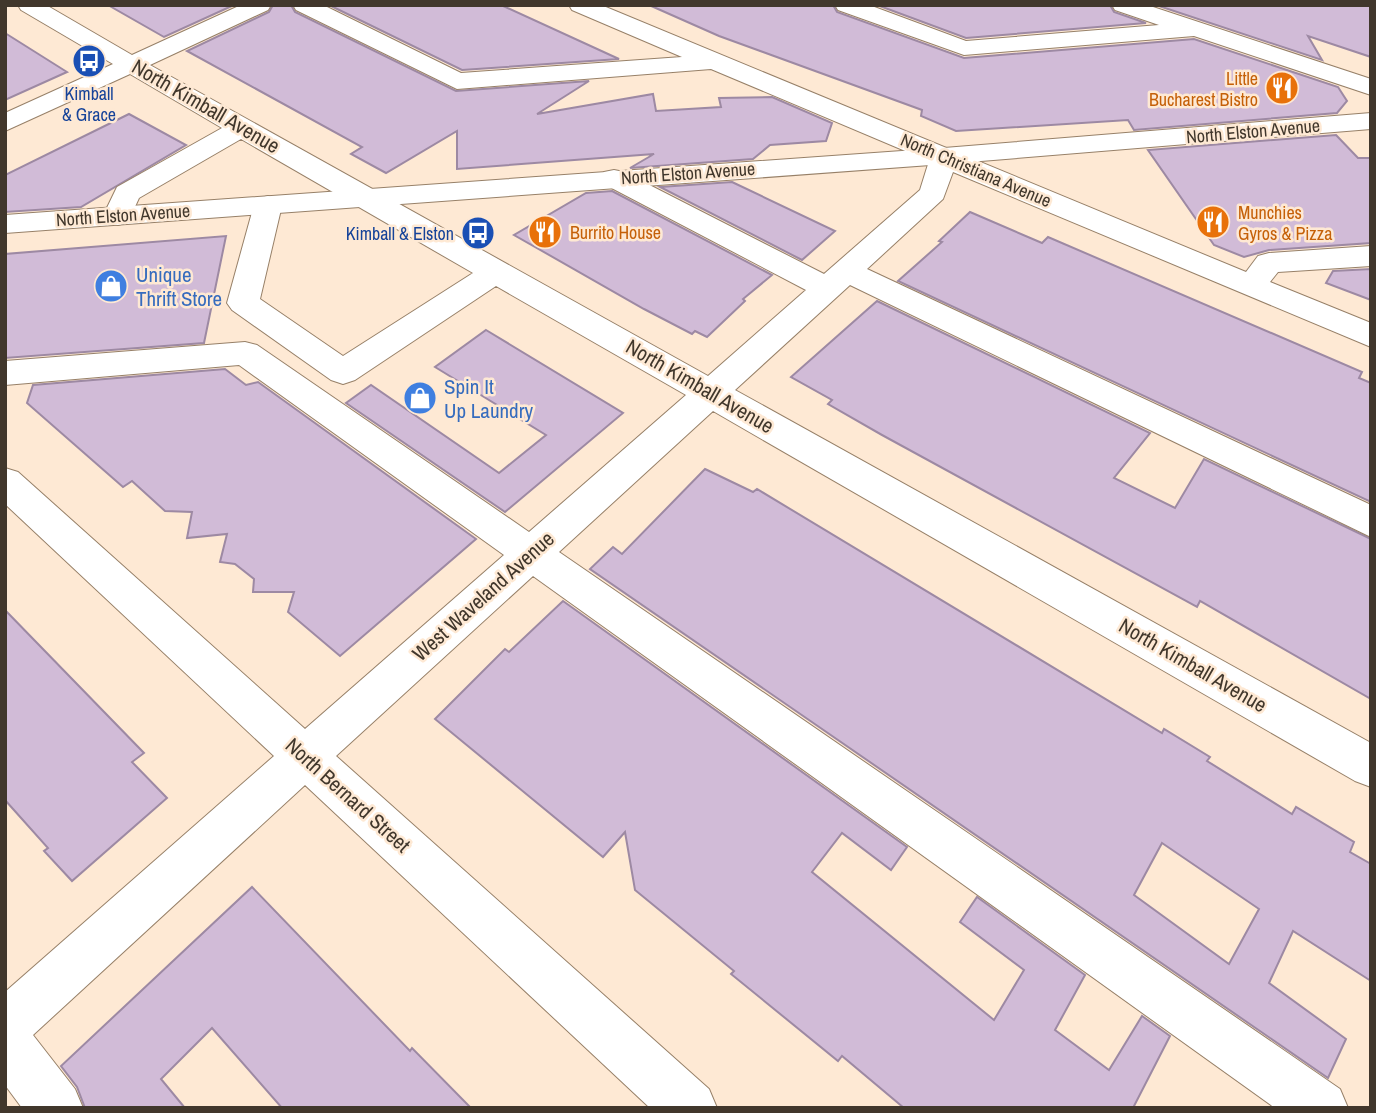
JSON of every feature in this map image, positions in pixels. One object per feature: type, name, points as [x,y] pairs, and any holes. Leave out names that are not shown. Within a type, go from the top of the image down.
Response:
[{"type":"street","name":"North Kimball Avenue","points":[[29,5],[241,128],[1371,766]]},
{"type":"street","points":[[5,123],[260,5]]},
{"type":"street","points":[[304,5],[457,81],[716,62]]},
{"type":"street","name":"North Christiana Avenue","points":[[580,5],[1371,337]]},
{"type":"street","points":[[846,5],[964,48],[1195,30]]},
{"type":"street","points":[[1133,7],[1371,87]]},
{"type":"street","name":"North Elston Avenue","points":[[5,224],[944,156],[1371,121]]},
{"type":"street","points":[[118,216],[127,193],[241,128]]},
{"type":"street","name":"West Waveland Avenue","points":[[5,1026],[933,193],[944,156]]},
{"type":"street","points":[[614,178],[1371,522]]},
{"type":"street","points":[[268,205],[243,303],[343,372],[498,271]]},
{"type":"street","points":[[1251,286],[1269,263],[1371,256]]},
{"type":"street","points":[[5,373],[245,353],[1321,1108]]},
{"type":"street","name":"North Bernard Street","points":[[5,482],[690,1108]]},
{"type":"street","points":[[5,1042],[56,1108]]},
{"type":"building","points":[[108,5],[234,5],[164,37]]},
{"type":"building","points":[[273,5],[291,5],[295,12],[456,91],[589,81],[537,114],[653,94],[656,111],[721,107],[719,98],[772,97],[832,123],[826,141],[770,145],[753,159],[630,168],[654,154],[457,169],[457,131],[386,173],[351,154],[362,147],[187,51],[269,12]]},
{"type":"building","points":[[329,5],[501,5],[619,59],[462,70]]},
{"type":"building","points":[[649,5],[833,5],[837,12],[964,58],[1194,39],[1338,87],[1347,101],[1337,113],[1134,130],[1128,120],[956,131],[921,116],[922,110],[719,36]]},
{"type":"building","points":[[877,5],[1110,5],[1114,12],[1146,23],[966,38]]},
{"type":"building","points":[[1156,5],[1371,5],[1371,57],[1308,36],[1322,60]]},
{"type":"building","points":[[5,33],[67,72],[5,100]]},
{"type":"building","points":[[129,114],[186,145],[81,207],[5,212],[5,175]]},
{"type":"building","points":[[1336,135],[1358,158],[1371,158],[1371,243],[1269,250],[1244,257],[1214,245],[1148,150]]},
{"type":"building","points":[[732,182],[835,231],[802,260],[660,187]]},
{"type":"building","points":[[612,191],[772,275],[743,299],[745,301],[707,337],[695,331],[692,334],[644,309],[514,235],[586,193]]},
{"type":"building","points":[[970,212],[1042,243],[1048,237],[1362,372],[1359,378],[1371,383],[1371,502],[898,281],[942,242],[939,241]]},
{"type":"building","name":"Unique Thrift Store","points":[[226,236],[204,343],[5,358],[5,254]]},
{"type":"building","points":[[1371,269],[1371,300],[1326,283],[1333,271]]},
{"type":"building","points":[[877,301],[1150,433],[1114,478],[1175,508],[1204,459],[1371,539],[1371,699],[1200,601],[1197,607],[882,435],[828,404],[832,400],[791,377]]},
{"type":"building","points":[[486,330],[623,413],[505,512],[346,403],[371,385],[499,473],[546,435],[435,367]]},
{"type":"building","points":[[225,369],[246,385],[258,382],[476,539],[340,656],[288,612],[294,592],[253,592],[254,579],[235,564],[220,562],[227,534],[187,538],[192,512],[165,511],[132,481],[123,487],[27,403],[33,385]]},
{"type":"building","points":[[705,469],[753,492],[757,489],[1162,733],[1164,729],[1210,757],[1207,761],[1292,814],[1296,807],[1354,842],[1350,852],[1371,864],[1371,981],[1293,931],[1269,983],[1346,1039],[1328,1078],[590,569],[613,547],[622,554]],"holes":[[[1162,843],[1259,909],[1229,964],[1134,895]]]},
{"type":"building","points":[[563,601],[907,847],[891,870],[842,833],[812,872],[994,1020],[1024,970],[960,922],[977,897],[1085,975],[1055,1030],[1109,1070],[1142,1016],[1170,1036],[1133,1108],[904,1108],[842,1056],[838,1061],[731,974],[734,971],[635,890],[625,832],[603,857],[435,719],[505,649],[509,652]]},
{"type":"building","points":[[5,610],[144,753],[132,762],[167,798],[72,881],[44,851],[48,848],[5,800]]},
{"type":"building","points":[[252,887],[410,1051],[412,1048],[471,1108],[282,1108],[212,1028],[161,1079],[185,1108],[85,1108],[77,1087],[61,1066]]},
{"type":"place","name":"Kimball & Grace","points":[[89,61]]},
{"type":"place","name":"Little Bucharest Bistro","points":[[1282,88]]},
{"type":"place","name":"Munchies Gyros & Pizza","points":[[1213,222]]},
{"type":"place","name":"Burrito House","points":[[545,232]]},
{"type":"place","name":"Kimball & Elston","points":[[478,233]]},
{"type":"place","name":"Unique Thrift Store","points":[[111,286]]},
{"type":"place","name":"Spin It Up Laundry","points":[[420,398]]}]
